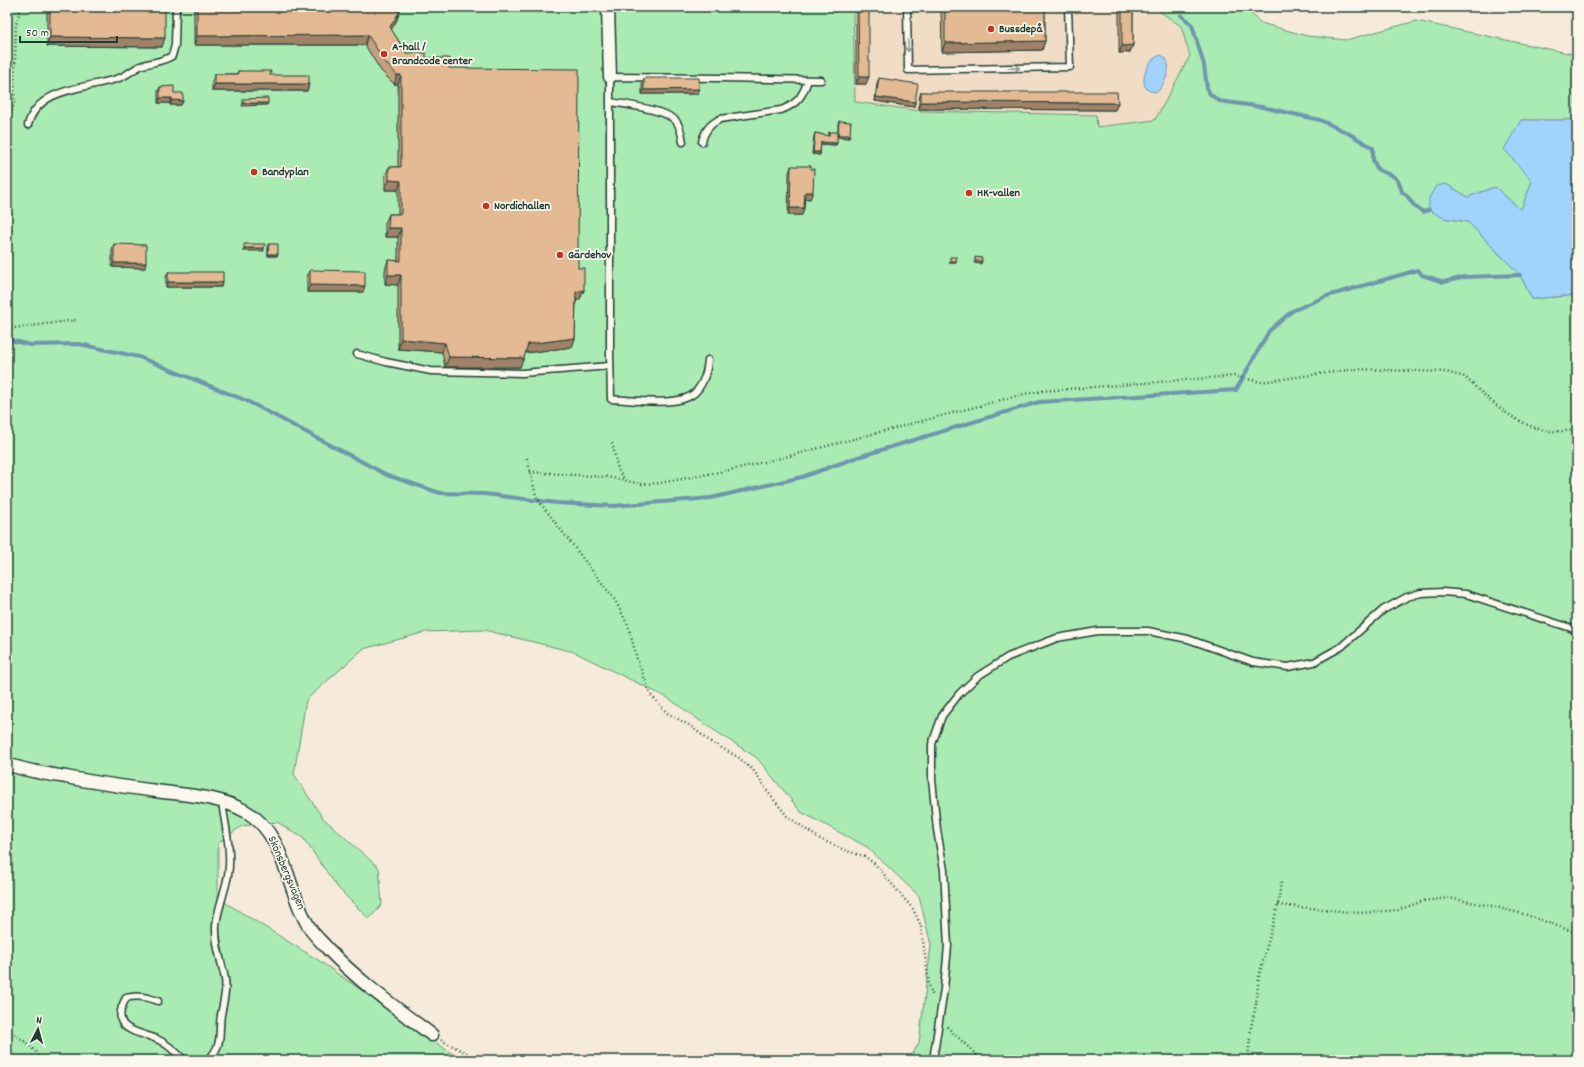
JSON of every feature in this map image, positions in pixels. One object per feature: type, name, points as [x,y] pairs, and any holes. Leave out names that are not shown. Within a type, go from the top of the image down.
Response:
[{"type":"street","points":[[608,7],[610,77]]},
{"type":"street","name":"Skönsbergsvägen","points":[[7,764],[50,775],[198,797],[222,802],[254,816],[270,832],[281,856],[294,895],[311,930],[342,963],[432,1035]]},
{"type":"lane","points":[[28,125],[31,114],[52,96],[66,90],[118,78],[143,65],[164,61],[172,56],[175,45],[176,7]]},
{"type":"lane","points":[[907,7],[908,70],[1070,67],[1068,7]]},
{"type":"lane","points":[[708,360],[704,380],[697,390],[686,398],[667,401],[611,399],[610,77],[821,80]]},
{"type":"lane","points":[[702,142],[704,135],[714,122],[781,110],[789,107],[797,102],[804,94],[808,80]]},
{"type":"lane","points":[[610,102],[635,106],[670,117],[676,122],[684,142]]},
{"type":"lane","points":[[357,354],[386,362],[431,371],[522,373],[610,366]]},
{"type":"lane","points":[[933,1060],[944,990],[948,946],[944,870],[936,822],[932,779],[932,744],[942,716],[959,694],[978,676],[1008,657],[1057,638],[1098,631],[1148,631],[1188,639],[1253,662],[1288,668],[1314,662],[1341,647],[1383,610],[1407,597],[1421,593],[1443,592],[1466,594],[1571,628],[1577,632]]},
{"type":"lane","points":[[208,1060],[220,1041],[221,1016],[225,993],[225,980],[216,945],[218,911],[228,875],[229,861],[222,802]]},
{"type":"lane","points":[[158,1001],[146,997],[134,996],[126,998],[121,1010],[121,1018],[124,1025],[131,1031],[168,1045],[184,1060]]},
{"type":"path","points":[[7,122],[14,104],[16,25],[21,7]]},
{"type":"path","points":[[7,329],[77,320]]},
{"type":"path","points":[[530,472],[608,477],[632,483],[660,483],[730,470],[789,456],[1024,394],[1082,387],[1234,376],[1261,382],[1276,381],[1354,369],[1452,373],[1465,377],[1503,411],[1524,423],[1550,431],[1577,431]]},
{"type":"path","points":[[612,443],[616,454],[619,472],[623,478],[632,483]]},
{"type":"path","points":[[527,458],[536,496],[615,600],[628,625],[637,659],[651,695],[667,713],[689,725],[711,742],[738,757],[755,772],[768,792],[787,816],[820,839],[847,851],[864,856],[875,864],[913,909],[921,926],[929,985],[933,999]]},
{"type":"path","points":[[1248,1060],[1251,1027],[1256,1004],[1259,976],[1278,905],[1281,882]]},
{"type":"path","points":[[1278,905],[1360,913],[1398,910],[1423,901],[1448,898],[1492,906],[1527,915],[1577,933]]},
{"type":"path","points":[[939,1020],[982,1060]]},
{"type":"path","points":[[7,1030],[22,1039],[37,1053],[41,1060]]},
{"type":"path","points":[[432,1035],[480,1060]]},
{"type":"shaded area","points":[[853,7],[1153,7],[1181,26],[1190,56],[1155,120],[1097,127],[1096,115],[921,111],[855,102]]},
{"type":"green space","points":[[7,7],[853,7],[855,102],[921,111],[1096,115],[1097,127],[1155,120],[1190,56],[1181,26],[1153,7],[1244,7],[1261,23],[1307,36],[1346,40],[1416,21],[1577,55],[1577,120],[1521,120],[1532,181],[1521,210],[1495,187],[1468,197],[1446,184],[1436,187],[1429,198],[1443,218],[1468,222],[1520,275],[1532,299],[1577,295],[1577,1060],[909,1060],[919,1043],[931,945],[919,896],[867,847],[801,812],[757,758],[668,698],[574,652],[484,630],[426,632],[363,649],[306,700],[294,774],[322,817],[379,868],[382,905],[369,919],[338,888],[303,838],[277,822],[242,826],[218,843],[218,898],[318,960],[461,1060],[7,1060]]},
{"type":"water","points":[[1161,55],[1168,62],[1168,72],[1164,83],[1158,91],[1151,91],[1147,89],[1144,84],[1144,77],[1149,64]]},
{"type":"water","points":[[1521,120],[1577,120],[1577,295],[1532,299],[1520,275],[1468,222],[1443,218],[1429,210],[1429,198],[1436,186],[1446,184],[1468,197],[1495,187],[1521,210],[1532,181],[1504,149]]},
{"type":"building","points":[[50,7],[165,7],[165,38],[50,37]]},
{"type":"building","name":"Nordichallen","points":[[197,7],[400,7],[400,11],[390,27],[406,53],[426,53],[426,58],[449,58],[449,68],[579,69],[578,268],[584,268],[584,290],[576,292],[575,338],[528,344],[524,358],[449,357],[445,343],[401,339],[401,275],[388,275],[388,260],[401,261],[401,228],[388,228],[389,214],[401,214],[401,181],[389,180],[389,167],[401,167],[401,75],[397,75],[385,62],[368,35],[197,36]]},
{"type":"building","points":[[858,7],[869,7],[869,77],[859,77]]},
{"type":"building","name":"Bussdepå","points":[[945,7],[1045,7],[1045,41],[945,43]]},
{"type":"building","points":[[1122,7],[1133,7],[1133,45],[1122,46]]},
{"type":"building","points":[[238,71],[271,71],[270,75],[309,75],[309,84],[215,84],[215,74],[238,74]]},
{"type":"building","points":[[644,78],[699,78],[699,89],[644,90]]},
{"type":"building","points":[[879,78],[918,84],[915,102],[876,97]]},
{"type":"building","points":[[174,86],[174,93],[183,93],[183,101],[172,100],[172,98],[160,98],[160,87]]},
{"type":"building","points":[[921,92],[1117,92],[1118,103],[921,102]]},
{"type":"building","points":[[268,98],[268,103],[243,103],[243,99]]},
{"type":"building","points":[[839,121],[851,122],[850,135],[838,135]]},
{"type":"building","points":[[829,132],[837,132],[837,143],[821,142],[820,152],[813,152],[815,133],[829,136]]},
{"type":"building","points":[[791,166],[811,166],[811,169],[814,169],[813,192],[805,192],[804,208],[790,208]]},
{"type":"building","points":[[114,244],[146,245],[146,263],[114,263]]},
{"type":"building","points":[[244,244],[265,244],[264,248],[244,248]]},
{"type":"building","points":[[269,244],[278,244],[278,254],[268,254]]},
{"type":"building","points":[[950,257],[957,257],[956,261],[950,261]]},
{"type":"building","points":[[975,257],[982,258],[982,261],[975,261]]},
{"type":"building","points":[[310,270],[365,271],[365,286],[310,285]]},
{"type":"building","points":[[168,272],[223,272],[223,282],[168,282]]},
{"type":"waterway","points":[[1181,15],[1192,25],[1204,65],[1207,88],[1210,94],[1219,101],[1262,107],[1320,120],[1348,133],[1373,148],[1373,160],[1378,170],[1397,179],[1402,192],[1407,196],[1413,205],[1424,212],[1429,210]]},
{"type":"waterway","points":[[7,339],[30,345],[79,344],[139,357],[247,401],[387,475],[440,493],[485,494],[557,503],[613,506],[711,498],[802,477],[858,457],[1039,402],[1236,390],[1269,331],[1292,311],[1327,296],[1418,270],[1422,275],[1444,282],[1465,277],[1520,275]]},
{"type":"place","name":"Bussdepå","points":[[991,29]]},
{"type":"place","name":"A-hall / Brandcode center","points":[[384,54]]},
{"type":"place","name":"Bandyplan","points":[[254,172]]},
{"type":"place","name":"HK-vallen","points":[[969,193]]},
{"type":"place","name":"Nordichallen","points":[[486,206]]},
{"type":"place","name":"Gärdehov","points":[[560,255]]}]
